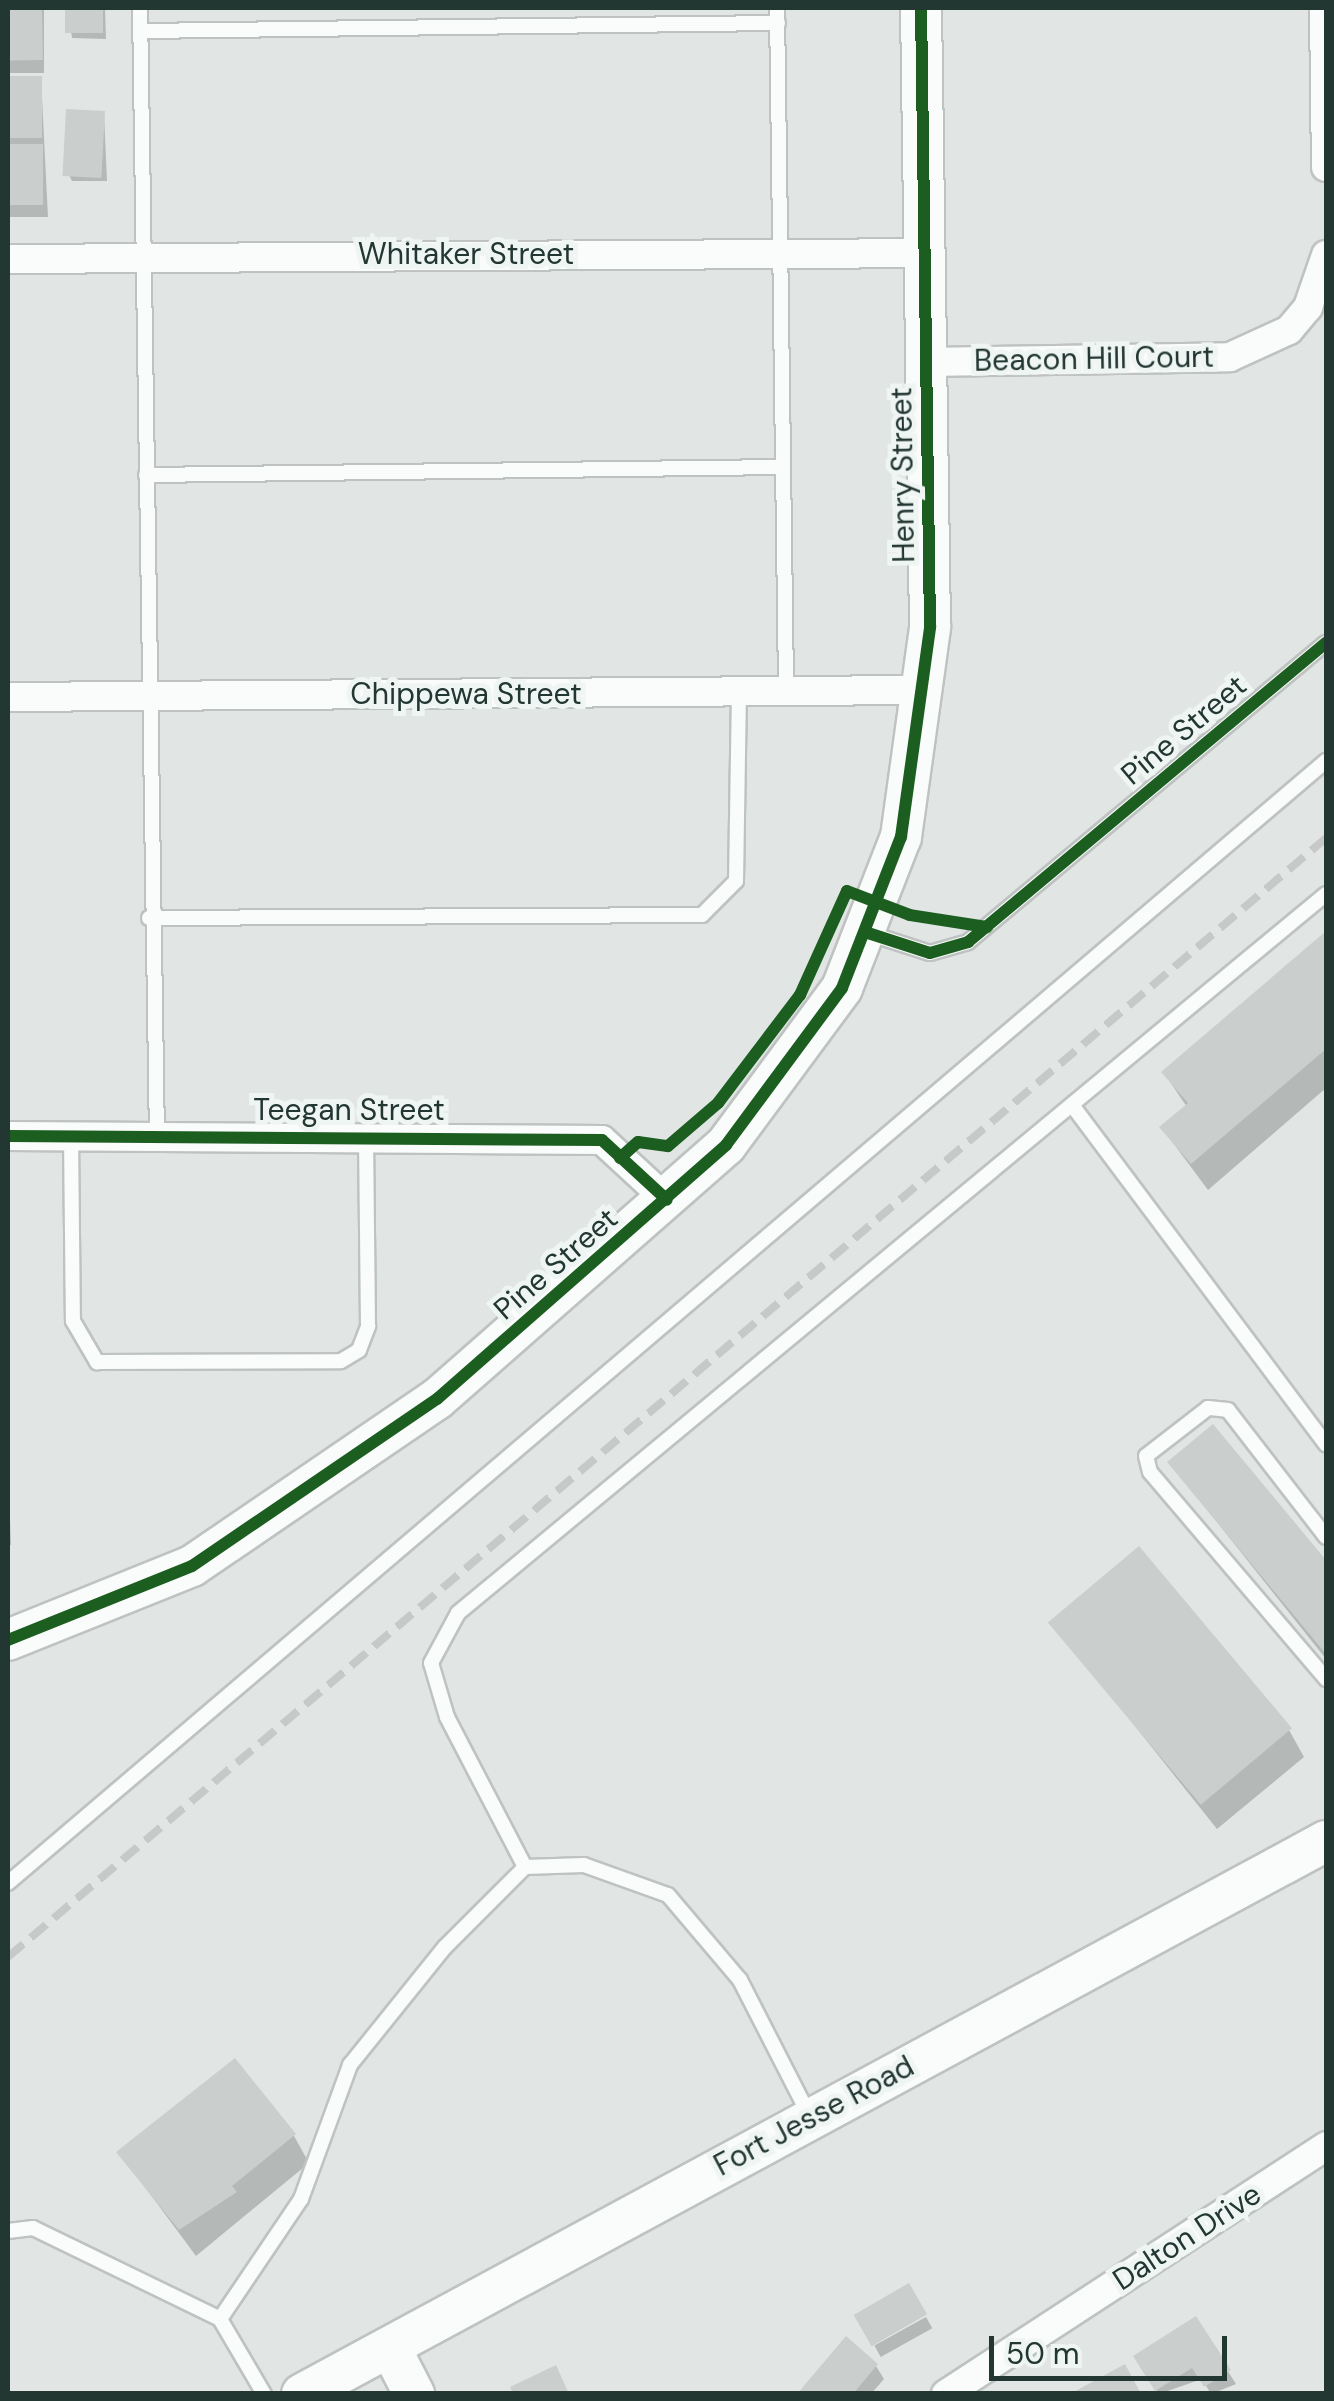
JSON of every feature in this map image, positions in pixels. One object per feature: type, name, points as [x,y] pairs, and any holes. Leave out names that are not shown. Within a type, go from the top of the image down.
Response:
[{"type":"street","name":"Henry Street","points":[[868,933],[902,838],[924,690],[922,8]]},
{"type":"street","points":[[1324,8],[1326,167]]},
{"type":"street","name":"Whitaker Street","points":[[8,259],[925,253]]},
{"type":"street","name":"Beacon Hill Court","points":[[926,362],[1230,357],[1289,330],[1308,307],[1326,255]]},
{"type":"street","name":"Chippewa Street","points":[[8,698],[924,690]]},
{"type":"street","name":"Pine Street","points":[[8,1640],[192,1566],[282,1512],[438,1399],[667,1200],[792,1064],[868,933]]},
{"type":"street","name":"Teegan Street","points":[[8,1136],[366,1135],[602,1140],[667,1200]]},
{"type":"street","name":"Fort Jesse Road","points":[[302,2394],[1326,1841]]},
{"type":"street","name":"Dalton Drive","points":[[946,2394],[1326,2146]]},
{"type":"street","points":[[390,2346],[414,2394]]},
{"type":"lane","points":[[140,8],[146,475],[144,696],[157,1136]]},
{"type":"lane","points":[[140,31],[778,15],[786,690]]},
{"type":"lane","points":[[146,475],[783,467]]},
{"type":"lane","name":"Pine Street","points":[[868,933],[930,953],[968,942],[1326,643]]},
{"type":"lane","points":[[150,918],[702,915],[736,881],[739,693]]},
{"type":"lane","points":[[8,1883],[1326,761]]},
{"type":"lane","points":[[526,1866],[447,1717],[430,1663],[458,1613],[1326,894]]},
{"type":"lane","points":[[1072,1105],[1326,1444]]},
{"type":"lane","points":[[72,1137],[74,1321],[97,1362],[340,1361],[359,1350],[368,1326],[366,1135]]},
{"type":"lane","points":[[1326,1536],[1228,1410],[1208,1408],[1146,1456],[1150,1472],[1326,1678]]},
{"type":"lane","points":[[220,2319],[301,2199],[350,2065],[445,1946],[526,1866],[584,1866],[668,1895],[740,1980],[810,2118]]},
{"type":"lane","points":[[8,2231],[33,2228],[220,2319],[264,2394]]},
{"type":"building","points":[[65,8],[103,8],[103,33],[65,33]]},
{"type":"building","points":[[42,9],[43,60],[9,61],[8,10]]},
{"type":"building","points":[[8,76],[42,76],[42,138],[8,138]]},
{"type":"building","points":[[66,109],[105,111],[101,178],[62,176]]},
{"type":"building","points":[[8,144],[43,144],[43,205],[8,205]]},
{"type":"building","points":[[1326,931],[1326,1049],[1191,1164],[1159,1127],[1188,1103],[1161,1072]]},
{"type":"building","points":[[1213,1424],[1326,1560],[1326,1654],[1167,1462]]},
{"type":"building","points":[[1139,1546],[1292,1728],[1201,1805],[1048,1622]]},
{"type":"building","points":[[235,2058],[296,2134],[232,2186],[237,2192],[179,2230],[116,2152]]},
{"type":"building","points":[[909,2283],[927,2314],[872,2346],[854,2315]]},
{"type":"building","points":[[1196,2316],[1231,2370],[1204,2387],[1192,2368],[1155,2391],[1133,2356]]},
{"type":"building","points":[[846,2336],[878,2364],[853,2394],[797,2394]]},
{"type":"building","points":[[1125,2364],[1141,2394],[1070,2394]]},
{"type":"building","points":[[556,2365],[569,2394],[513,2394],[510,2387]]},
{"type":"railway","points":[[8,1957],[1326,838]]},
{"type":"cycle path","points":[[8,1640],[192,1566],[437,1399],[726,1145],[842,988],[901,837],[930,627],[921,8]]},
{"type":"cycle path","points":[[868,933],[930,953],[968,942],[1326,643]]},
{"type":"cycle path","points":[[620,1158],[638,1142],[668,1146],[718,1103],[800,995],[847,891],[910,915],[987,927]]},
{"type":"cycle path","points":[[8,1136],[602,1140],[667,1200]]}]
